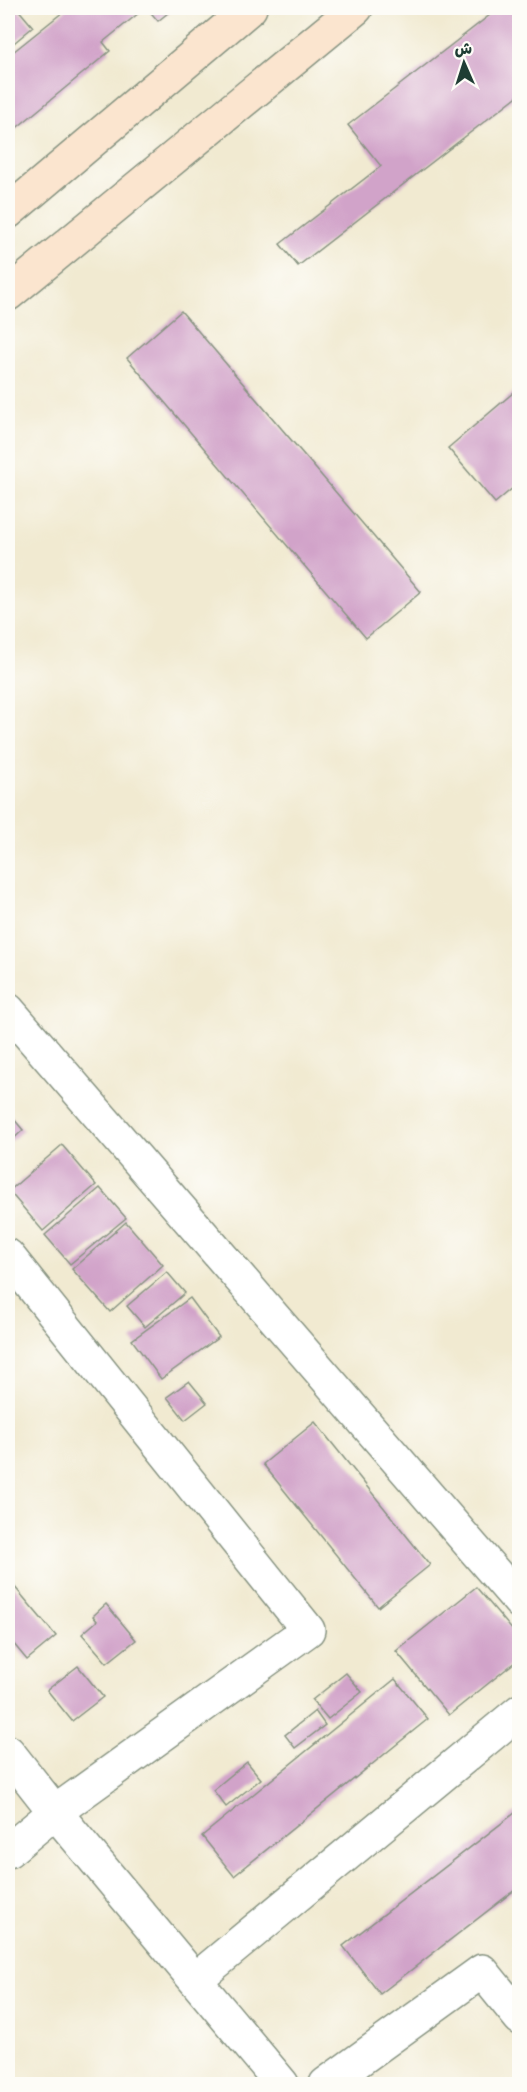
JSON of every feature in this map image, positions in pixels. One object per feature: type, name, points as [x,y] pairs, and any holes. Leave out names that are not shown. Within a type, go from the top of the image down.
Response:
[{"type":"street","points":[[8,212],[250,8]]},
{"type":"street","points":[[8,294],[356,8]]},
{"type":"street","points":[[8,1010],[519,1602]]},
{"type":"street","points":[[8,1256],[308,1630],[55,1812],[8,1851]]},
{"type":"street","points":[[195,1980],[519,1711]]},
{"type":"street","points":[[8,1752],[55,1812],[282,2085]]},
{"type":"street","points":[[326,2085],[482,1971],[519,2018]]},
{"type":"building","points":[[17,8],[33,27],[8,48],[8,16]]},
{"type":"building","points":[[68,8],[145,8],[103,42],[110,51],[8,135],[8,56]]},
{"type":"building","points":[[147,8],[174,8],[158,21]]},
{"type":"building","points":[[499,8],[520,8],[520,94],[298,266],[280,244],[381,166],[348,125]]},
{"type":"building","points":[[181,311],[421,592],[366,638],[127,358]]},
{"type":"building","points":[[520,387],[520,482],[495,503],[448,448]]},
{"type":"building","points":[[8,1112],[23,1130],[8,1144]]},
{"type":"building","points":[[62,1145],[96,1185],[43,1231],[9,1191]]},
{"type":"building","points":[[100,1188],[126,1218],[70,1264],[45,1235]]},
{"type":"building","points":[[126,1222],[163,1265],[110,1312],[72,1269]]},
{"type":"building","points":[[167,1272],[185,1293],[145,1327],[127,1306]]},
{"type":"building","points":[[190,1298],[219,1337],[161,1379],[132,1340]]},
{"type":"building","points":[[189,1381],[207,1403],[185,1420],[167,1397]]},
{"type":"building","points":[[315,1422],[430,1565],[378,1607],[263,1464]]},
{"type":"building","points":[[8,1579],[56,1636],[27,1660],[8,1637]]},
{"type":"building","points":[[476,1587],[520,1639],[520,1658],[449,1715],[396,1651]]},
{"type":"building","points":[[106,1604],[136,1640],[107,1663],[82,1634],[97,1621],[93,1616]]},
{"type":"building","points":[[78,1666],[103,1697],[72,1721],[47,1690]]},
{"type":"building","points":[[346,1673],[362,1692],[328,1719],[312,1700]]},
{"type":"building","points":[[395,1679],[428,1719],[234,1876],[202,1836]]},
{"type":"building","points":[[315,1711],[325,1725],[295,1748],[285,1735]]},
{"type":"building","points":[[247,1762],[261,1779],[226,1807],[213,1790]]},
{"type":"building","points":[[520,1809],[520,1886],[380,1994],[343,1946]]}]
